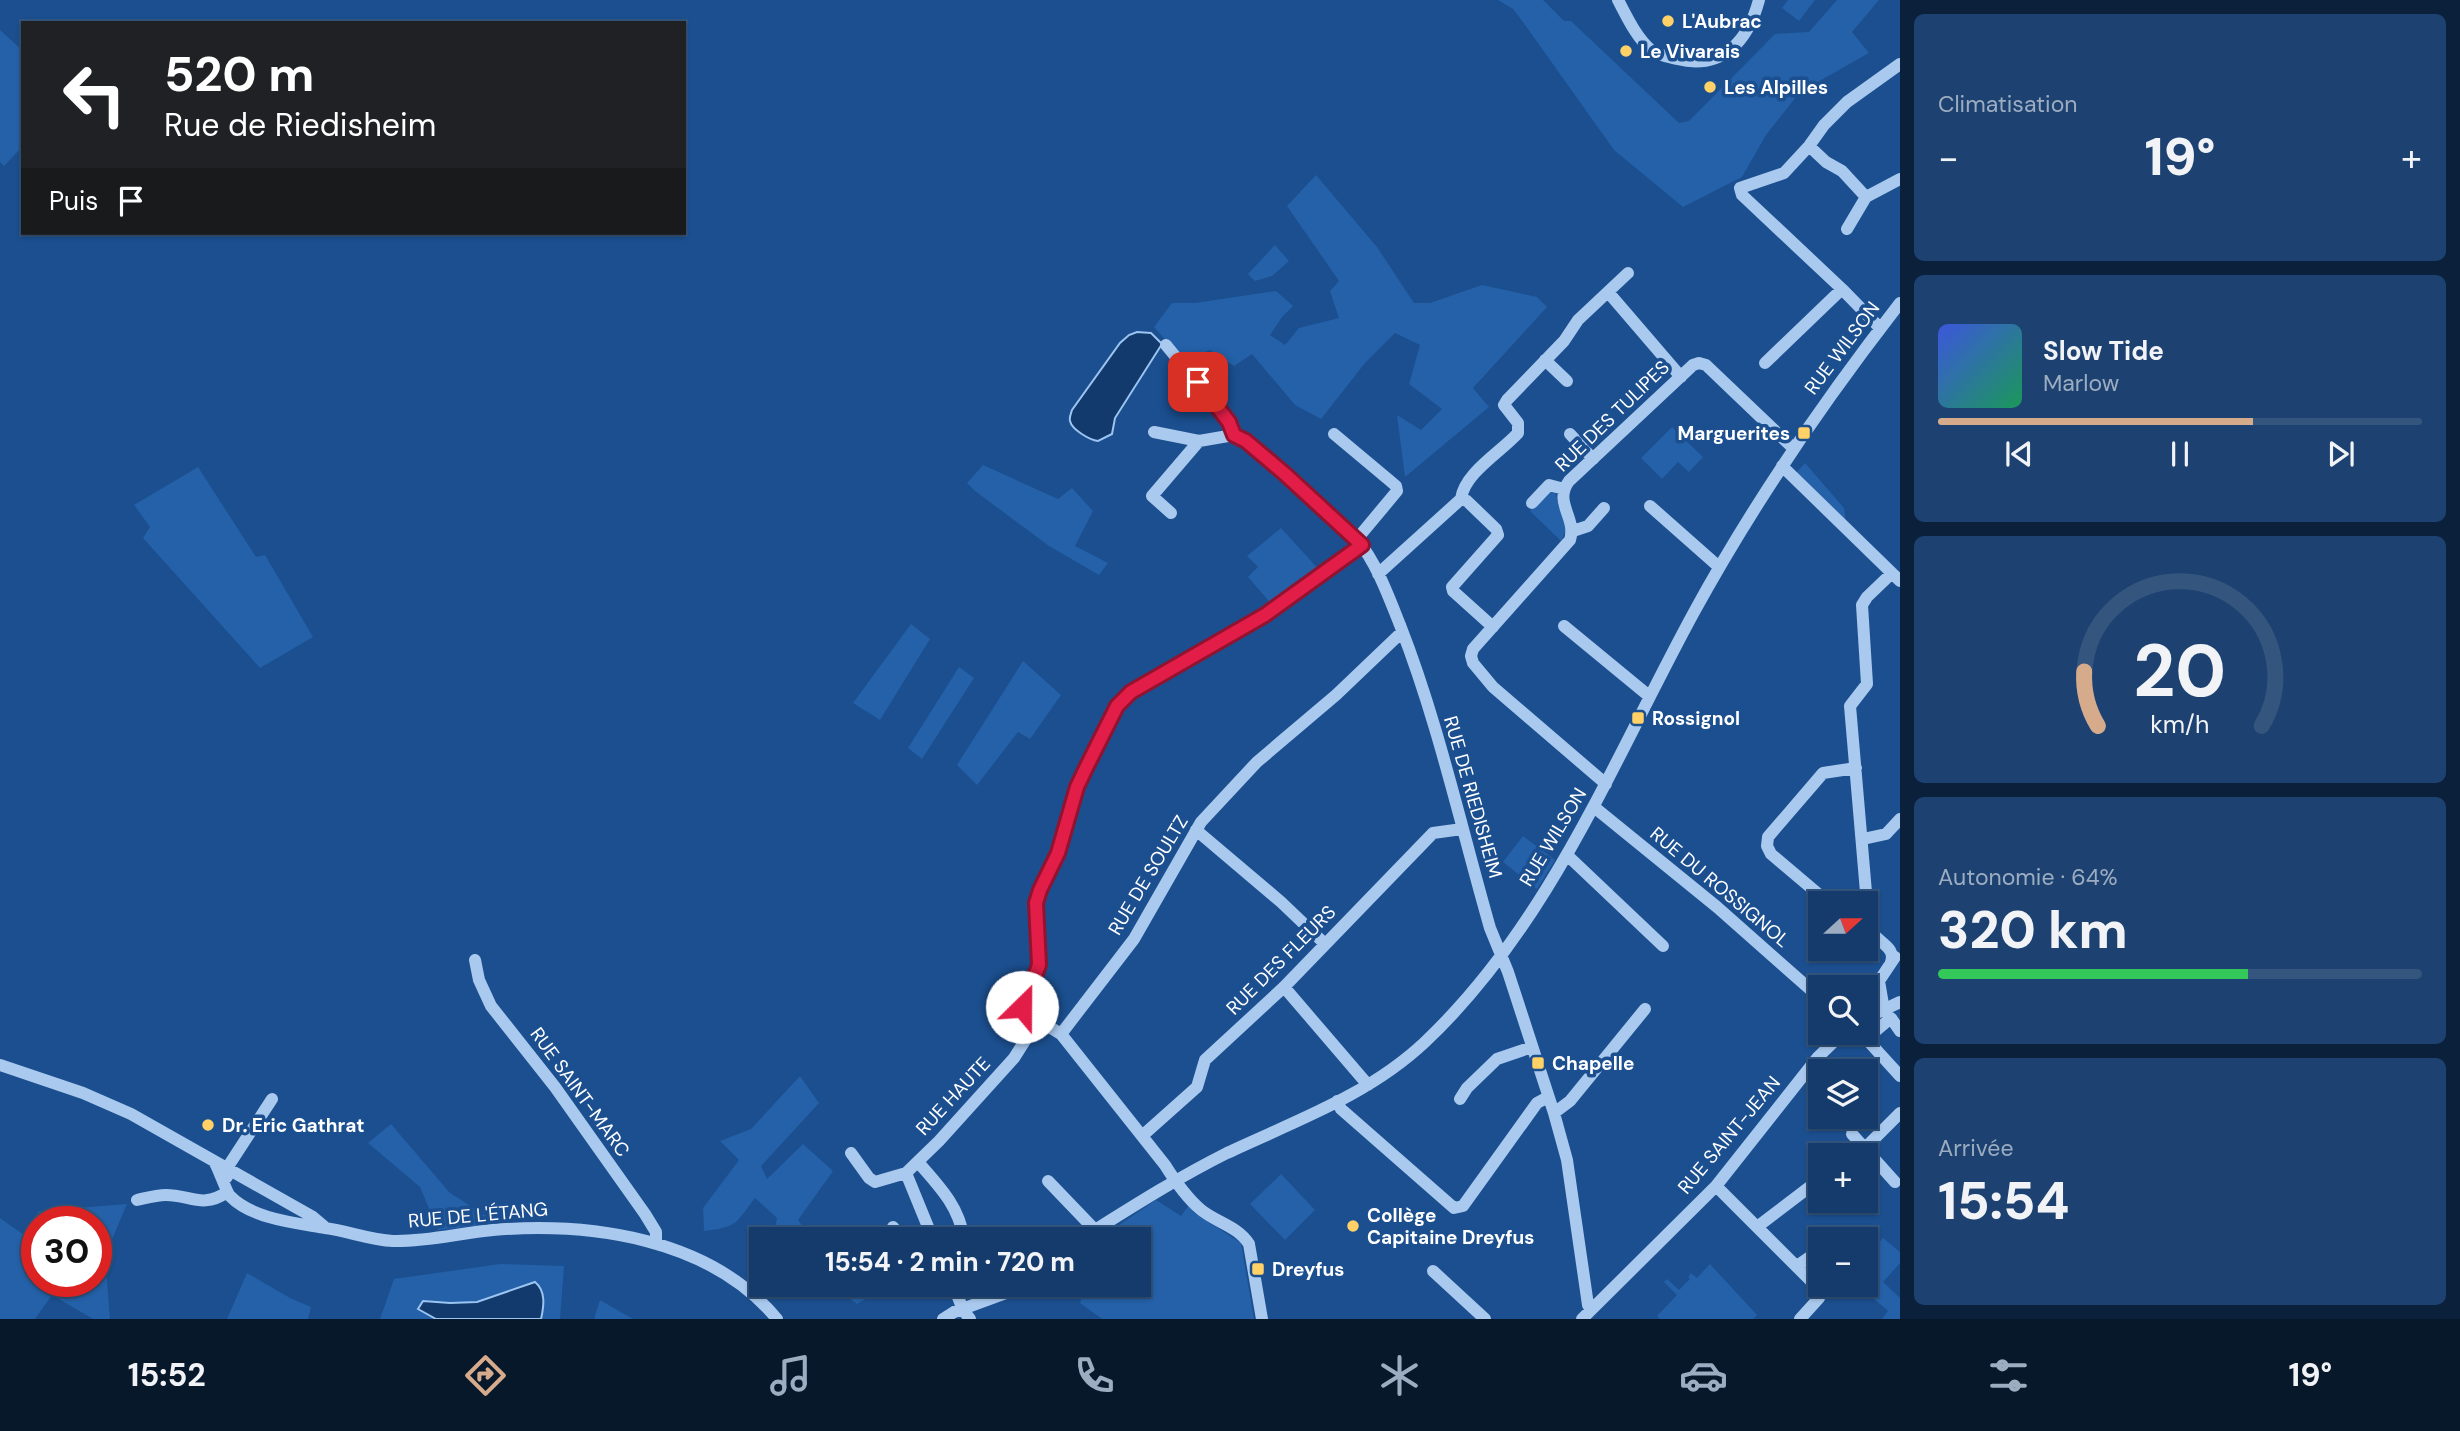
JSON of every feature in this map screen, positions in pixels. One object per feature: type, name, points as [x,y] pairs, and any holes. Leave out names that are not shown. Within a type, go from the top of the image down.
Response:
[{"type":"street","points":[[1618,0],[1634,29],[1654,52],[1697,61],[1721,56],[1735,45],[1752,24],[1759,0]]},
{"type":"street","points":[[1880,328],[1742,195],[1740,188],[1784,173],[1847,102],[1900,64]]},
{"type":"street","points":[[1809,146],[1826,162],[1842,171],[1866,197]]},
{"type":"street","points":[[1847,229],[1866,197],[1900,178]]},
{"type":"street","points":[[1378,574],[1461,499],[1462,488],[1518,433],[1518,423],[1504,405],[1564,341],[1578,320],[1628,273]]},
{"type":"street","points":[[1765,363],[1842,289]]},
{"type":"street","points":[[1608,292],[1681,377]]},
{"type":"street","name":"RUE WILSON","points":[[1102,1227],[1175,1181],[1368,1085],[1424,1043],[1482,981],[1567,855],[1719,567],[1793,448],[1900,303]]},
{"type":"street","name":"RUE DE RIEDISHEIM","points":[[1166,345],[1229,422],[1234,435],[1265,457],[1359,542],[1378,574],[1420,679],[1490,928],[1502,954],[1554,1113],[1567,1160],[1588,1305],[1586,1314]]},
{"type":"street","points":[[1545,360],[1567,382]]},
{"type":"street","name":"RUE DES TULIPES","points":[[1573,531],[1562,497],[1564,489],[1693,365],[1706,365],[1793,448]]},
{"type":"street","points":[[1154,432],[1199,441],[1234,435]]},
{"type":"street","points":[[1262,1319],[1249,1244],[1243,1235],[1199,1208],[1061,1034],[1022,1007],[1021,1001],[1032,984],[1039,965],[1036,903],[1058,853],[1077,787],[1117,706],[1131,692],[1265,615],[1359,542],[1397,491],[1396,486],[1334,434]]},
{"type":"street","points":[[1570,434],[1593,459]]},
{"type":"street","points":[[1171,513],[1152,496],[1199,441]]},
{"type":"street","points":[[1782,466],[1894,572],[1862,605],[1867,684],[1850,706],[1865,891]]},
{"type":"street","points":[[1532,503],[1549,485],[1564,489]]},
{"type":"street","points":[[1461,499],[1467,501],[1502,533],[1452,587],[1453,592],[1493,626]]},
{"type":"street","points":[[1650,506],[1719,567]]},
{"type":"street","points":[[1604,508],[1588,526],[1573,531],[1570,540],[1473,649],[1471,656],[1493,687],[1606,784]]},
{"type":"street","points":[[1564,626],[1649,696]]},
{"type":"street","name":"RUE DE SOULTZ","points":[[1061,1034],[1134,939],[1201,822],[1257,762],[1336,695],[1402,632]]},
{"type":"street","points":[[1815,891],[1771,854],[1767,846],[1768,837],[1823,773],[1856,768]]},
{"type":"street","name":"RUE DU ROSSIGNOL","points":[[1594,807],[1717,906],[1808,987]]},
{"type":"street","points":[[1863,839],[1886,835],[1900,819]]},
{"type":"street","name":"RUE DES FLEURS","points":[[1142,1136],[1197,1087],[1205,1060],[1284,986],[1433,833],[1462,829]]},
{"type":"street","points":[[1196,830],[1281,902],[1325,944]]},
{"type":"street","points":[[1567,855],[1662,946]]},
{"type":"street","points":[[1878,939],[1892,951],[1891,962]]},
{"type":"street","points":[[1900,951],[1881,976],[1879,984],[1895,1010],[1900,1031]]},
{"type":"street","name":"RUE SAINT-MARC","points":[[475,960],[479,980],[491,1006],[555,1087],[645,1214],[656,1232],[656,1244]]},
{"type":"street","points":[[1284,986],[1368,1085]]},
{"type":"street","points":[[1554,1113],[1570,1101],[1644,1009]]},
{"type":"street","points":[[1878,1015],[1895,1010]]},
{"type":"street","points":[[1878,1024],[1895,1010]]},
{"type":"street","name":"RUE HAUTE","points":[[851,1153],[875,1182],[906,1173],[1014,1058],[1038,1020]]},
{"type":"street","name":"RUE SAINT-JEAN","points":[[1586,1314],[1716,1186],[1818,1057],[1830,1045]]},
{"type":"street","points":[[1871,1045],[1900,1076]]},
{"type":"street","points":[[1460,1099],[1467,1088],[1497,1059],[1532,1047]]},
{"type":"street","name":"RUE DE L'ÉTANG","points":[[0,1065],[102,1100],[150,1124],[215,1163],[238,1202],[252,1210],[304,1226],[389,1241],[497,1230],[571,1228],[656,1244],[715,1269],[743,1288],[777,1319]]},
{"type":"street","points":[[1337,1101],[1341,1109],[1454,1208],[1463,1206],[1537,1102],[1548,1097]]},
{"type":"street","points":[[137,1200],[166,1195],[200,1201],[210,1200],[227,1181],[272,1099]]},
{"type":"street","points":[[1871,1143],[1900,1113]]},
{"type":"street","points":[[1852,1135],[1857,1143]]},
{"type":"street","points":[[918,1162],[951,1200],[962,1227]]},
{"type":"street","points":[[1878,1167],[1895,1182]]},
{"type":"street","points":[[906,1173],[928,1227]]},
{"type":"street","name":"RUE DE L'ÉTANG","points":[[227,1181],[264,1190],[313,1217],[326,1228]]},
{"type":"street","points":[[1048,1181],[1085,1227]]},
{"type":"street","points":[[1716,1186],[1820,1290],[1819,1298],[1800,1319]]},
{"type":"street","points":[[1757,1227],[1808,1188]]},
{"type":"street","points":[[252,1210],[264,1190]]},
{"type":"street","points":[[1797,1266],[1808,1258]]},
{"type":"street","points":[[1433,1271],[1485,1319]]},
{"type":"street","points":[[958,1297],[966,1315]]},
{"type":"street","points":[[943,1319],[946,1315],[966,1315],[1004,1297]]},
{"type":"shaded area","points":[[1498,0],[1543,0],[1564,21],[1571,21],[1679,123],[1689,121],[1775,34],[1809,32],[1837,0],[1879,0],[1852,32],[1869,53],[1800,92],[1766,135],[1742,177],[1683,207],[1614,150],[1520,18],[1513,9]]},
{"type":"shaded area","points":[[1788,0],[1815,0],[1799,21],[1782,8]]},
{"type":"shaded area","points":[[0,30],[21,49],[21,148],[4,166],[0,162]]},
{"type":"shaded area","points":[[1316,175],[1377,247],[1414,303],[1430,303],[1482,285],[1537,297],[1547,307],[1473,388],[1489,407],[1405,477],[1397,415],[1421,430],[1442,409],[1409,384],[1420,345],[1395,333],[1365,363],[1321,419],[1295,405],[1252,354],[1234,366],[1210,350],[1184,361],[1154,327],[1172,303],[1195,303],[1276,291],[1293,306],[1270,335],[1285,345],[1299,328],[1339,318],[1330,291],[1339,281],[1287,206]]},
{"type":"shaded area","points":[[1275,245],[1289,261],[1272,276],[1255,281],[1248,274]]},
{"type":"shaded area","points":[[1137,332],[1151,333],[1162,344],[1115,418],[1112,434],[1098,441],[1091,439],[1071,424],[1072,410],[1120,343]]},
{"type":"shaded area","points":[[1672,427],[1703,457],[1689,472],[1678,462],[1662,479],[1641,458]]},
{"type":"shaded area","points":[[1805,463],[1844,508],[1846,523],[1796,473]]},
{"type":"shaded area","points":[[983,465],[1058,499],[1072,488],[1093,511],[1075,546],[1108,563],[1099,575],[1049,546],[975,491],[967,483]]},
{"type":"shaded area","points":[[198,467],[256,557],[265,555],[313,637],[260,668],[143,538],[150,527],[134,505]]},
{"type":"shaded area","points":[[1549,490],[1555,492],[1565,525],[1566,530],[1561,541],[1530,511]]},
{"type":"shaded area","points":[[1281,528],[1321,572],[1273,606],[1248,577],[1258,567],[1247,556]]},
{"type":"shaded area","points":[[911,624],[930,639],[880,720],[853,703]]},
{"type":"shaded area","points":[[1023,661],[1061,695],[1030,739],[1018,732],[977,785],[957,765]]},
{"type":"shaded area","points":[[959,667],[974,678],[922,759],[908,748]]},
{"type":"shaded area","points":[[1523,836],[1555,860],[1537,889],[1503,862]]},
{"type":"shaded area","points":[[800,1076],[819,1103],[761,1166],[767,1179],[803,1144],[833,1171],[798,1220],[803,1227],[775,1227],[777,1218],[755,1198],[735,1223],[704,1231],[703,1208],[739,1160],[720,1141],[751,1129]]},
{"type":"shaded area","points":[[391,1124],[450,1193],[488,1217],[489,1224],[438,1230],[420,1187],[368,1143]]},
{"type":"shaded area","points":[[1281,1174],[1315,1210],[1285,1240],[1250,1204]]},
{"type":"shaded area","points":[[1156,1200],[1181,1216],[1189,1205],[1193,1212],[1241,1243],[1254,1319],[1102,1319],[1080,1303],[1082,1297],[1151,1297],[1151,1227],[1116,1227]]},
{"type":"shaded area","points":[[127,1204],[112,1239],[112,1206],[102,1206]]},
{"type":"shaded area","points":[[0,1218],[21,1233],[21,1297],[51,1297],[35,1319],[0,1319]]},
{"type":"shaded area","points":[[1883,1238],[1900,1252],[1900,1263],[1883,1282],[1900,1298],[1900,1319],[1882,1319],[1888,1311],[1872,1297],[1878,1297],[1878,1244]]},
{"type":"shaded area","points":[[500,1264],[564,1266],[560,1319],[380,1319],[394,1279]]},
{"type":"shaded area","points":[[1710,1264],[1757,1315],[1753,1319],[1660,1319],[1657,1316],[1677,1295],[1664,1282],[1667,1279],[1679,1290],[1690,1279],[1688,1277],[1691,1273],[1697,1278]]},
{"type":"shaded area","points":[[247,1273],[311,1307],[308,1319],[227,1319]]},
{"type":"shaded area","points":[[535,1282],[543,1294],[541,1319],[436,1319],[418,1309],[423,1301],[477,1302]]},
{"type":"shaded area","points":[[55,1297],[108,1297],[110,1319],[93,1319]]},
{"type":"shaded area","points":[[848,1297],[868,1297],[857,1304]]},
{"type":"shaded area","points":[[600,1300],[633,1319],[594,1319]]},
{"type":"place","name":"L'Aubrac","points":[[1668,21]]},
{"type":"place","name":"Le Vivarais","points":[[1626,51]]},
{"type":"place","name":"Les Alpilles","points":[[1710,87]]},
{"type":"place","name":"Marguerites","points":[[1804,433]]},
{"type":"place","name":"Rossignol","points":[[1638,718]]},
{"type":"place","name":"Chapelle","points":[[1538,1063]]},
{"type":"place","name":"Dr. Eric Gathrat","points":[[208,1125]]},
{"type":"place","name":"Collège Capitaine Dreyfus","points":[[1353,1226]]},
{"type":"place","name":"Dreyfus","points":[[1258,1269]]},
{"type":"route","points":[[1022,1007],[1021,1001],[1032,984],[1039,965],[1036,903],[1040,890],[1058,853],[1077,787],[1117,706],[1131,692],[1265,615],[1362,545],[1285,474],[1246,441],[1234,435],[1229,422],[1198,382]]}]
